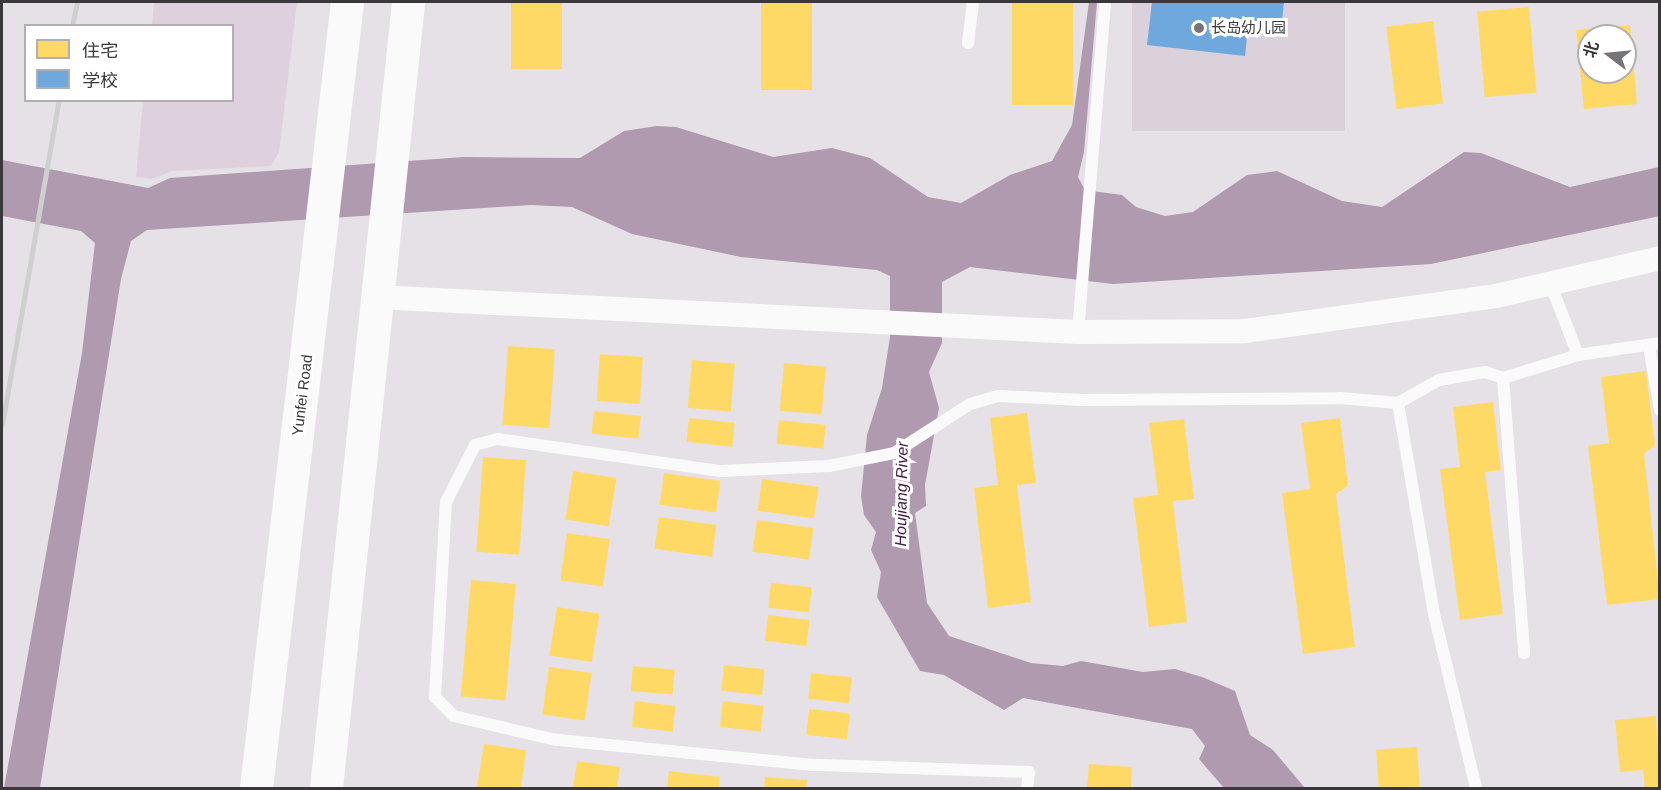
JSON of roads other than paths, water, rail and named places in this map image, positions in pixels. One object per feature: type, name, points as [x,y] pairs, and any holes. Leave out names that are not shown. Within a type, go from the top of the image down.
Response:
[{"type":"main road","name":"Yunfei Road","points":[[256,789],[347,2]]},
{"type":"main road","points":[[326,789],[408,2]]},
{"type":"street","points":[[379,282],[830,319],[1078,332],[1245,331],[1496,296],[1659,258]]},
{"type":"lane","points":[[969,43],[973,2]]},
{"type":"lane","points":[[1078,332],[1105,2]]},
{"type":"lane","points":[[1550,283],[1578,355]]},
{"type":"lane","points":[[1027,789],[1029,772],[813,765],[556,740],[454,716],[435,697],[446,502],[475,445],[498,439],[721,471],[829,466],[894,453],[970,404],[998,396],[1083,400],[1340,398],[1398,403],[1439,380],[1485,372],[1503,378],[1578,355],[1654,344],[1659,410]]},
{"type":"lane","points":[[1503,378],[1524,653]]},
{"type":"lane","points":[[1398,403],[1434,614],[1476,789]]},
{"type":"water","name":"Houjiang River","points":[[1089,2],[1097,2],[1084,152],[1078,177],[1085,190],[1122,195],[1136,207],[1165,216],[1193,212],[1247,175],[1277,171],[1342,201],[1382,207],[1464,152],[1481,153],[1570,187],[1659,167],[1660,216],[1431,264],[1113,284],[970,267],[942,282],[942,343],[929,372],[939,408],[925,485],[926,506],[915,513],[927,603],[949,636],[1031,663],[1063,666],[1081,661],[1143,672],[1175,669],[1235,691],[1250,735],[1273,750],[1305,788],[1224,788],[1199,759],[1205,746],[1192,729],[1023,698],[1004,710],[944,675],[920,671],[877,597],[881,572],[871,550],[876,532],[864,515],[861,496],[867,435],[882,388],[890,337],[890,276],[877,270],[741,257],[632,234],[572,207],[531,205],[147,230],[131,241],[121,279],[40,788],[4,788],[82,353],[95,243],[81,231],[2,216],[2,160],[148,188],[170,178],[464,157],[580,158],[624,131],[657,126],[676,127],[773,157],[832,148],[870,158],[928,197],[961,203],[1010,175],[1052,161],[1072,125]]},
{"type":"railway","points":[[72,24],[77,2]]},
{"type":"railway","points":[[2,425],[59,102]]},
{"type":"place","name":"长岛幼儿园","points":[[1199,28]]}]
